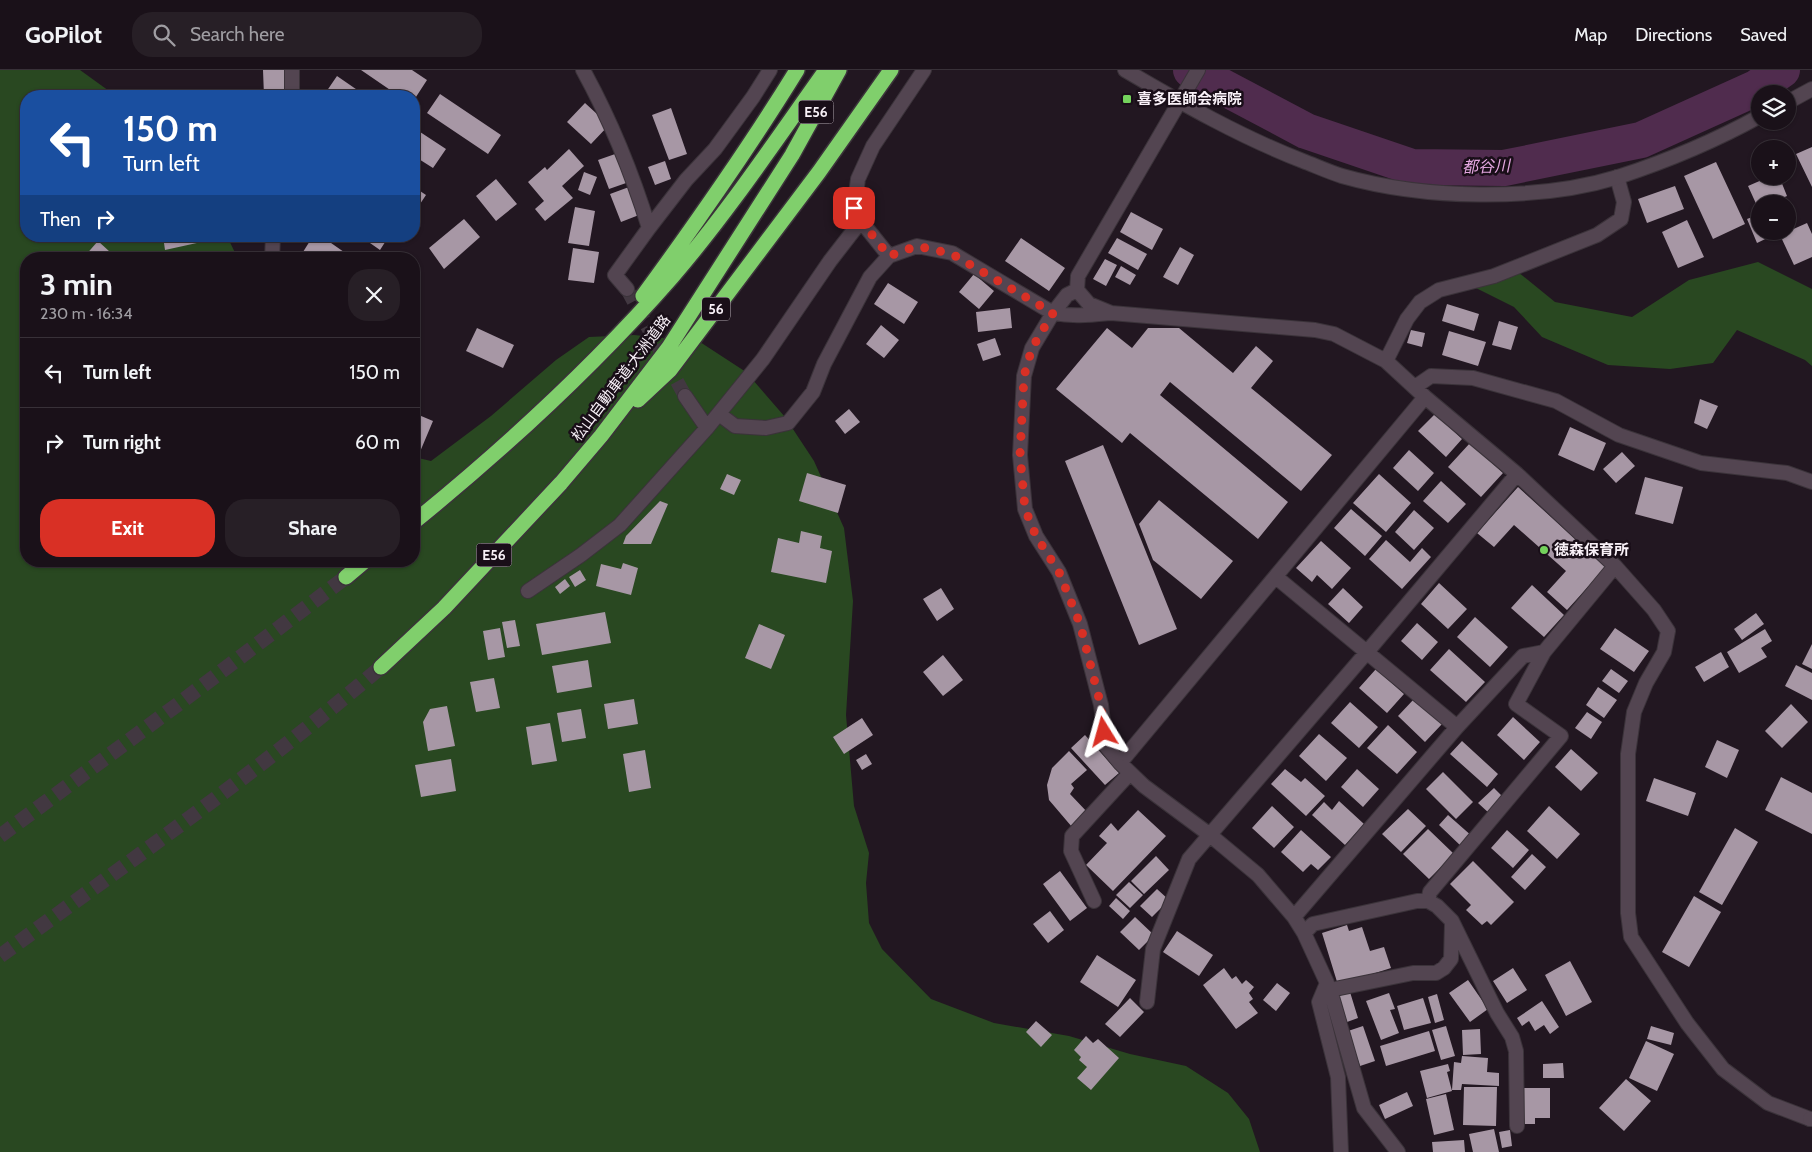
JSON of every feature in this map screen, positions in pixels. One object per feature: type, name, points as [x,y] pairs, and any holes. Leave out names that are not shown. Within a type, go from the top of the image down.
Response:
[{"type":"highway","points":[[606,346],[758,134],[797,70]]},
{"type":"highway","name":"松山自動車道;大洲道路","points":[[420,517],[505,444],[567,386],[673,275],[734,200],[826,70]]},
{"type":"highway","name":"松山自動車道;大洲道路","points":[[381,667],[444,608],[554,490],[601,436],[669,347],[792,155],[839,70]]},
{"type":"highway","name":"56","points":[[601,436],[670,370],[820,172],[891,70]]},
{"type":"highway","points":[[346,577],[358,567]]},
{"type":"street","points":[[292,70],[292,90]]},
{"type":"street","points":[[583,70],[601,103],[620,145],[649,228]]},
{"type":"street","points":[[627,289],[615,275],[686,180],[715,149],[770,70]]},
{"type":"street","points":[[889,256],[861,221],[854,208],[858,179],[873,146],[924,70]]},
{"type":"street","points":[[1125,70],[1180,102],[1267,147],[1341,176],[1412,191],[1497,195],[1559,189],[1617,177],[1719,138],[1751,121]]},
{"type":"street","points":[[1111,312],[1089,304],[1078,290],[1078,276],[1198,70]]},
{"type":"street","points":[[1796,98],[1812,89]]},
{"type":"street","points":[[1386,361],[1407,319],[1420,302],[1439,290],[1494,276],[1597,235],[1621,219],[1624,202],[1617,177]]},
{"type":"street","points":[[528,591],[581,555],[620,525],[719,414],[763,358],[830,261],[861,221]]},
{"type":"street","points":[[719,414],[735,426],[766,428],[788,423],[813,392],[824,364],[870,277],[889,256],[917,246],[952,254],[1053,313],[1080,316],[1111,312],[1315,330],[1334,334],[1386,361],[1425,397],[1517,474],[1615,566],[1654,610],[1668,631],[1664,652],[1646,683],[1634,712],[1628,754],[1628,913],[1630,937],[1687,1023],[1723,1069],[1768,1103],[1811,1119]]},
{"type":"street","points":[[1078,290],[1067,295],[1053,313],[1032,348],[1024,376],[1020,455],[1025,509],[1036,536],[1059,572],[1080,624],[1101,706],[1106,746],[1120,763],[1144,786],[1210,835],[1258,875],[1294,917],[1304,933],[1327,983],[1326,991],[1364,1108],[1398,1152]]},
{"type":"street","points":[[1415,387],[1431,376],[1473,378],[1556,401],[1619,435],[1701,463],[1787,473],[1812,482]]},
{"type":"street","points":[[685,396],[707,428]]},
{"type":"street","points":[[1120,763],[1425,397]]},
{"type":"street","points":[[1147,1002],[1153,949],[1189,859],[1517,474]]},
{"type":"street","points":[[1428,901],[1430,892],[1561,736],[1516,704],[1544,652],[1615,566]]},
{"type":"street","points":[[1276,577],[1457,726]]},
{"type":"street","points":[[1294,917],[1457,726],[1523,656],[1544,652]]},
{"type":"street","points":[[1094,902],[1071,851],[1072,836],[1130,773]]},
{"type":"street","points":[[1304,933],[1313,924],[1417,901],[1428,901],[1437,906],[1452,921],[1497,1013],[1512,1037],[1516,1052],[1517,1126]]},
{"type":"street","points":[[1341,1152],[1338,1077],[1319,1002],[1326,991],[1414,973],[1436,973],[1444,968],[1451,959],[1452,921]]},
{"type":"green space","points":[[0,70],[80,70],[108,90],[20,90],[20,242],[230,242],[235,252],[20,252],[20,567],[420,567],[420,458],[431,461],[491,416],[556,360],[589,337],[634,335],[700,342],[746,372],[785,417],[814,461],[844,528],[853,601],[846,715],[854,806],[869,853],[866,883],[869,923],[882,949],[931,999],[994,1023],[1069,1036],[1130,1054],[1186,1066],[1228,1093],[1249,1119],[1260,1152],[0,1152]]},
{"type":"green space","points":[[1758,262],[1812,289],[1812,366],[1805,360],[1737,330],[1713,363],[1670,369],[1608,365],[1542,337],[1514,307],[1474,287],[1518,272],[1555,302],[1632,317],[1689,280]]},
{"type":"building","points":[[263,70],[286,70],[287,90],[264,90]]},
{"type":"building","points":[[361,70],[412,70],[427,80],[420,91],[390,90]]},
{"type":"building","points":[[337,76],[357,90],[327,90]]},
{"type":"building","points":[[440,94],[501,135],[488,154],[427,113]]},
{"type":"building","points":[[585,103],[609,125],[591,144],[567,122]]},
{"type":"building","points":[[671,108],[687,154],[669,160],[652,115]]},
{"type":"building","points":[[420,132],[446,149],[433,168],[420,160]]},
{"type":"building","points":[[1812,147],[1812,187],[1796,154]]},
{"type":"building","points":[[569,149],[584,166],[562,186],[573,198],[545,221],[535,209],[544,201],[528,182],[545,167],[547,170]]},
{"type":"building","points":[[618,153],[629,182],[609,189],[598,160]]},
{"type":"building","points":[[665,161],[671,179],[655,185],[648,167]]},
{"type":"building","points":[[1716,162],[1745,224],[1713,239],[1684,176]]},
{"type":"building","points":[[584,172],[597,177],[590,195],[578,190]]},
{"type":"building","points":[[496,179],[517,204],[496,221],[476,196]]},
{"type":"building","points":[[1783,185],[1787,195],[1752,195],[1748,186]]},
{"type":"building","points":[[1675,186],[1684,209],[1647,223],[1638,199]]},
{"type":"building","points":[[629,187],[639,215],[621,222],[610,194]]},
{"type":"building","points":[[420,191],[426,195],[420,204]]},
{"type":"building","points":[[575,207],[595,211],[589,246],[568,243]]},
{"type":"building","points":[[1131,212],[1163,229],[1152,250],[1120,232]]},
{"type":"building","points":[[1751,217],[1751,229],[1747,219]]},
{"type":"building","points":[[464,219],[480,237],[444,269],[429,248]]},
{"type":"building","points":[[1687,220],[1704,257],[1678,268],[1662,232]]},
{"type":"building","points":[[1807,223],[1812,234],[1812,257],[1794,265],[1782,240],[1796,240],[1796,228]]},
{"type":"building","points":[[1021,238],[1065,268],[1049,291],[1005,261]]},
{"type":"building","points":[[1117,238],[1147,254],[1138,270],[1108,253]]},
{"type":"building","points":[[99,242],[110,252],[88,252]]},
{"type":"building","points":[[164,242],[201,242],[165,250]]},
{"type":"building","points":[[309,242],[330,242],[344,252],[303,252]]},
{"type":"building","points":[[369,242],[385,242],[380,250]]},
{"type":"building","points":[[1180,247],[1194,255],[1178,285],[1163,277]]},
{"type":"building","points":[[573,248],[599,252],[594,283],[568,280]]},
{"type":"building","points":[[1105,259],[1117,265],[1106,286],[1093,279]]},
{"type":"building","points":[[1121,266],[1136,275],[1130,285],[1115,277]]},
{"type":"building","points":[[974,274],[994,291],[979,309],[959,292]]},
{"type":"building","points":[[888,283],[918,302],[904,324],[874,304]]},
{"type":"building","points":[[1447,304],[1479,314],[1474,331],[1442,321]]},
{"type":"building","points":[[1010,308],[1012,328],[978,332],[976,312]]},
{"type":"building","points":[[1499,321],[1518,327],[1511,350],[1492,345]]},
{"type":"building","points":[[881,325],[899,340],[884,358],[866,344]]},
{"type":"building","points":[[477,328],[514,345],[503,368],[466,351]]},
{"type":"building","points":[[1107,328],[1132,348],[1148,328],[1179,328],[1233,373],[1256,346],[1273,361],[1251,388],[1332,455],[1301,491],[1170,382],[1160,395],[1288,502],[1258,539],[1130,433],[1122,443],[1056,389]]},
{"type":"building","points":[[1411,330],[1425,333],[1422,347],[1407,343]]},
{"type":"building","points":[[1449,331],[1486,342],[1478,366],[1442,355]]},
{"type":"building","points":[[995,338],[1001,355],[983,361],[977,344]]},
{"type":"building","points":[[1700,399],[1718,406],[1707,429],[1694,423]]},
{"type":"building","points":[[849,409],[860,422],[845,434],[835,421]]},
{"type":"building","points":[[1435,414],[1462,439],[1446,457],[1418,431]]},
{"type":"building","points":[[420,416],[433,421],[420,452]]},
{"type":"building","points":[[1570,427],[1606,443],[1594,471],[1558,455]]},
{"type":"building","points":[[1470,443],[1503,473],[1481,497],[1448,467]]},
{"type":"building","points":[[1103,445],[1177,629],[1139,645],[1065,461]]},
{"type":"building","points":[[1409,450],[1434,473],[1418,491],[1393,468]]},
{"type":"building","points":[[1622,452],[1635,466],[1616,483],[1603,469]]},
{"type":"building","points":[[807,473],[846,485],[838,513],[799,501]]},
{"type":"building","points":[[727,474],[741,480],[734,495],[720,489]]},
{"type":"building","points":[[1379,474],[1411,503],[1386,532],[1353,503]]},
{"type":"building","points":[[1645,477],[1683,487],[1673,524],[1635,514]]},
{"type":"building","points":[[1441,481],[1466,504],[1448,523],[1423,501]]},
{"type":"building","points":[[1518,487],[1606,567],[1567,610],[1547,592],[1566,571],[1514,525],[1494,547],[1477,533]]},
{"type":"building","points":[[1159,500],[1233,561],[1201,599],[1153,560],[1139,524]]},
{"type":"building","points":[[660,501],[668,504],[651,544],[623,544],[626,536]]},
{"type":"building","points":[[1351,509],[1382,536],[1365,556],[1334,528]]},
{"type":"building","points":[[1414,510],[1434,528],[1414,550],[1395,532]]},
{"type":"building","points":[[801,531],[822,536],[820,548],[832,551],[826,583],[771,572],[778,538],[799,543]]},
{"type":"building","points":[[1386,540],[1410,562],[1422,548],[1431,557],[1402,589],[1369,559]]},
{"type":"building","points":[[1321,541],[1351,568],[1332,589],[1317,575],[1312,582],[1296,568]]},
{"type":"building","points":[[623,563],[638,568],[631,595],[596,586],[601,564],[621,569]]},
{"type":"building","points":[[580,570],[586,580],[575,587],[569,577]]},
{"type":"building","points":[[565,579],[570,586],[560,594],[555,587]]},
{"type":"building","points":[[1439,583],[1467,609],[1448,629],[1421,604]]},
{"type":"building","points":[[1532,585],[1564,615],[1544,637],[1511,608]]},
{"type":"building","points":[[941,588],[954,609],[937,621],[923,599]]},
{"type":"building","points":[[1343,588],[1363,607],[1349,623],[1328,604]]},
{"type":"building","points":[[605,612],[611,643],[542,655],[536,624]]},
{"type":"building","points":[[1756,613],[1764,624],[1742,640],[1734,629]]},
{"type":"building","points":[[1475,617],[1508,647],[1490,667],[1457,637]]},
{"type":"building","points":[[515,620],[520,646],[507,648],[502,622]]},
{"type":"building","points":[[1417,623],[1438,642],[1422,660],[1401,641]]},
{"type":"building","points":[[759,624],[785,635],[771,669],[745,658]]},
{"type":"building","points":[[500,628],[505,657],[488,660],[483,631]]},
{"type":"building","points":[[1615,628],[1649,651],[1634,672],[1600,649]]},
{"type":"building","points":[[1765,629],[1772,641],[1761,648],[1767,657],[1739,673],[1727,652]]},
{"type":"building","points":[[1812,644],[1812,669],[1802,664]]},
{"type":"building","points":[[1449,649],[1485,682],[1466,702],[1430,670]]},
{"type":"building","points":[[1721,652],[1729,667],[1704,682],[1695,667]]},
{"type":"building","points":[[943,655],[963,680],[943,696],[923,672]]},
{"type":"building","points":[[588,660],[592,687],[557,693],[552,666]]},
{"type":"building","points":[[1796,665],[1812,673],[1812,700],[1785,686]]},
{"type":"building","points":[[1376,669],[1404,694],[1387,713],[1359,688]]},
{"type":"building","points":[[1611,669],[1628,681],[1619,693],[1602,681]]},
{"type":"building","points":[[494,678],[500,708],[476,712],[470,682]]},
{"type":"building","points":[[1598,687],[1617,700],[1604,718],[1586,705]]},
{"type":"building","points":[[634,699],[638,724],[608,729],[604,704]]},
{"type":"building","points":[[1414,699],[1442,724],[1425,742],[1398,716]]},
{"type":"building","points":[[1350,702],[1378,727],[1359,748],[1331,723]]},
{"type":"building","points":[[1791,704],[1808,722],[1782,748],[1765,731]]},
{"type":"building","points":[[447,706],[455,746],[428,751],[423,722],[430,709]]},
{"type":"building","points":[[581,709],[586,738],[562,742],[557,713]]},
{"type":"building","points":[[1587,712],[1602,722],[1591,739],[1575,728]]},
{"type":"building","points":[[1513,717],[1540,742],[1524,760],[1497,735]]},
{"type":"building","points":[[862,718],[873,735],[844,754],[833,737]]},
{"type":"building","points":[[550,723],[557,761],[532,765],[526,727]]},
{"type":"building","points":[[1388,725],[1417,752],[1397,774],[1367,748]]},
{"type":"building","points":[[1319,734],[1347,758],[1326,781],[1299,756]]},
{"type":"building","points":[[1085,735],[1119,773],[1105,785],[1071,748]]},
{"type":"building","points":[[1717,740],[1739,750],[1727,778],[1705,767]]},
{"type":"building","points":[[1462,741],[1498,774],[1487,787],[1450,754]]},
{"type":"building","points":[[1571,749],[1598,773],[1581,791],[1555,767]]},
{"type":"building","points":[[645,750],[651,788],[629,792],[623,754]]},
{"type":"building","points":[[1069,751],[1087,770],[1071,784],[1074,788],[1070,794],[1089,814],[1072,827],[1049,800],[1047,785],[1052,768]]},
{"type":"building","points":[[866,754],[872,764],[862,770],[856,760]]},
{"type":"building","points":[[451,759],[456,791],[421,797],[415,765]]},
{"type":"building","points":[[1285,769],[1301,782],[1305,778],[1325,796],[1306,816],[1271,784]]},
{"type":"building","points":[[1357,769],[1379,789],[1363,807],[1341,787]]},
{"type":"building","points":[[1443,772],[1473,802],[1456,819],[1426,789]]},
{"type":"building","points":[[1781,777],[1812,793],[1812,834],[1765,810]]},
{"type":"building","points":[[1654,778],[1696,793],[1688,816],[1646,801]]},
{"type":"building","points":[[1494,788],[1505,799],[1490,814],[1478,803]]},
{"type":"building","points":[[1339,801],[1364,824],[1345,845],[1312,815],[1324,802],[1332,810]]},
{"type":"building","points":[[1272,806],[1294,827],[1274,848],[1252,828]]},
{"type":"building","points":[[1549,806],[1580,834],[1557,859],[1527,831]]},
{"type":"building","points":[[1408,809],[1426,826],[1401,852],[1382,834]]},
{"type":"building","points":[[1138,810],[1166,836],[1113,891],[1086,865],[1107,843],[1099,836],[1111,823],[1118,831]]},
{"type":"building","points":[[1448,815],[1473,837],[1463,848],[1439,825]]},
{"type":"building","points":[[1735,828],[1758,842],[1722,905],[1699,892]]},
{"type":"building","points":[[1428,829],[1454,854],[1429,879],[1403,854]]},
{"type":"building","points":[[1301,830],[1331,857],[1318,870],[1311,864],[1303,872],[1281,852]]},
{"type":"building","points":[[1507,830],[1529,850],[1513,868],[1491,848]]},
{"type":"building","points":[[1532,854],[1546,867],[1525,890],[1511,877]]},
{"type":"building","points":[[1156,856],[1169,870],[1144,894],[1131,881]]},
{"type":"building","points":[[1473,861],[1514,902],[1491,925],[1487,921],[1482,925],[1466,910],[1471,905],[1450,884]]},
{"type":"building","points":[[1060,871],[1087,908],[1070,921],[1043,884]]},
{"type":"building","points":[[1129,882],[1143,895],[1130,908],[1116,895]]},
{"type":"building","points":[[1157,889],[1169,900],[1152,917],[1140,906]]},
{"type":"building","points":[[1694,896],[1721,912],[1689,967],[1662,952]]},
{"type":"building","points":[[1116,898],[1130,911],[1123,919],[1109,906]]},
{"type":"building","points":[[1050,911],[1064,930],[1048,943],[1033,924]]},
{"type":"building","points":[[1135,917],[1154,935],[1139,950],[1120,932]]},
{"type":"building","points":[[1347,925],[1349,931],[1362,927],[1370,951],[1384,947],[1391,968],[1338,985],[1322,933]]},
{"type":"building","points":[[1177,931],[1213,955],[1199,976],[1163,952]]},
{"type":"building","points":[[1097,955],[1136,980],[1118,1007],[1080,982]]},
{"type":"building","points":[[1570,961],[1592,1002],[1566,1016],[1545,975]]},
{"type":"building","points":[[1224,968],[1232,979],[1236,976],[1242,984],[1246,980],[1254,987],[1249,993],[1253,999],[1249,1002],[1258,1013],[1236,1029],[1203,985]]},
{"type":"building","points":[[1513,968],[1527,990],[1507,1003],[1493,981]]},
{"type":"building","points":[[1468,980],[1488,1009],[1470,1022],[1449,993]]},
{"type":"building","points":[[1277,983],[1290,993],[1276,1011],[1263,1000]]},
{"type":"building","points":[[1350,992],[1358,1018],[1347,1022],[1339,996]]},
{"type":"building","points":[[1389,993],[1395,1009],[1390,1010],[1399,1033],[1381,1040],[1366,1001]]},
{"type":"building","points":[[1437,994],[1444,1020],[1435,1023],[1428,997]]},
{"type":"building","points":[[1130,998],[1144,1012],[1120,1037],[1105,1024]]},
{"type":"building","points":[[1423,998],[1431,1023],[1404,1030],[1397,1006]]},
{"type":"building","points":[[1542,1001],[1559,1027],[1550,1034],[1544,1025],[1535,1031],[1529,1021],[1522,1026],[1517,1018]]},
{"type":"building","points":[[1036,1021],[1052,1035],[1041,1047],[1026,1032]]},
{"type":"building","points":[[1363,1026],[1375,1061],[1360,1066],[1348,1031]]},
{"type":"building","points":[[1446,1026],[1455,1056],[1441,1060],[1432,1030]]},
{"type":"building","points":[[1651,1026],[1674,1033],[1671,1045],[1647,1039]]},
{"type":"building","points":[[1480,1029],[1481,1054],[1463,1055],[1462,1030]]},
{"type":"building","points":[[1429,1031],[1435,1051],[1386,1066],[1380,1046]]},
{"type":"building","points":[[1086,1036],[1093,1043],[1098,1039],[1119,1058],[1091,1090],[1077,1078],[1087,1067],[1079,1060],[1081,1057],[1074,1050]]},
{"type":"building","points":[[1646,1041],[1674,1054],[1657,1091],[1629,1078]]},
{"type":"building","points":[[1462,1056],[1488,1058],[1487,1072],[1499,1073],[1499,1086],[1462,1084],[1461,1090],[1452,1090],[1454,1062],[1461,1063]]},
{"type":"building","points":[[1563,1063],[1564,1078],[1543,1078],[1543,1064]]},
{"type":"building","points":[[1448,1064],[1450,1071],[1447,1072],[1452,1091],[1427,1098],[1420,1071]]},
{"type":"building","points":[[1626,1079],[1651,1101],[1624,1131],[1599,1108]]},
{"type":"building","points":[[1464,1087],[1497,1087],[1496,1126],[1463,1125]]},
{"type":"building","points":[[1521,1088],[1550,1088],[1550,1118],[1535,1118],[1535,1124],[1521,1124]]},
{"type":"building","points":[[1407,1092],[1413,1106],[1385,1119],[1379,1105]]},
{"type":"building","points":[[1446,1094],[1454,1130],[1434,1135],[1426,1099]]},
{"type":"building","points":[[1494,1129],[1499,1152],[1473,1152],[1469,1134]]},
{"type":"building","points":[[1510,1130],[1512,1146],[1502,1148],[1499,1132]]},
{"type":"building","points":[[1464,1140],[1465,1152],[1433,1152],[1432,1142]]},
{"type":"waterway","name":"都谷川","points":[[1191,70],[1306,131],[1412,167],[1504,168],[1641,140],[1756,88],[1782,70]]},
{"type":"tunnel","points":[[627,289],[685,396]]},
{"type":"tunnel","points":[[0,836],[346,577]]},
{"type":"tunnel","points":[[0,956],[241,779],[381,667]]},
{"type":"place","name":"喜多医師会病院","points":[[1127,99]]},
{"type":"place","name":"徳森保育所","points":[[1544,550]]},
{"type":"route","points":[[854,208],[861,221],[889,256],[917,246],[952,254],[1053,313],[1032,348],[1024,376],[1020,455],[1025,509],[1036,536],[1059,572],[1080,624],[1101,706],[1104,732]]}]
